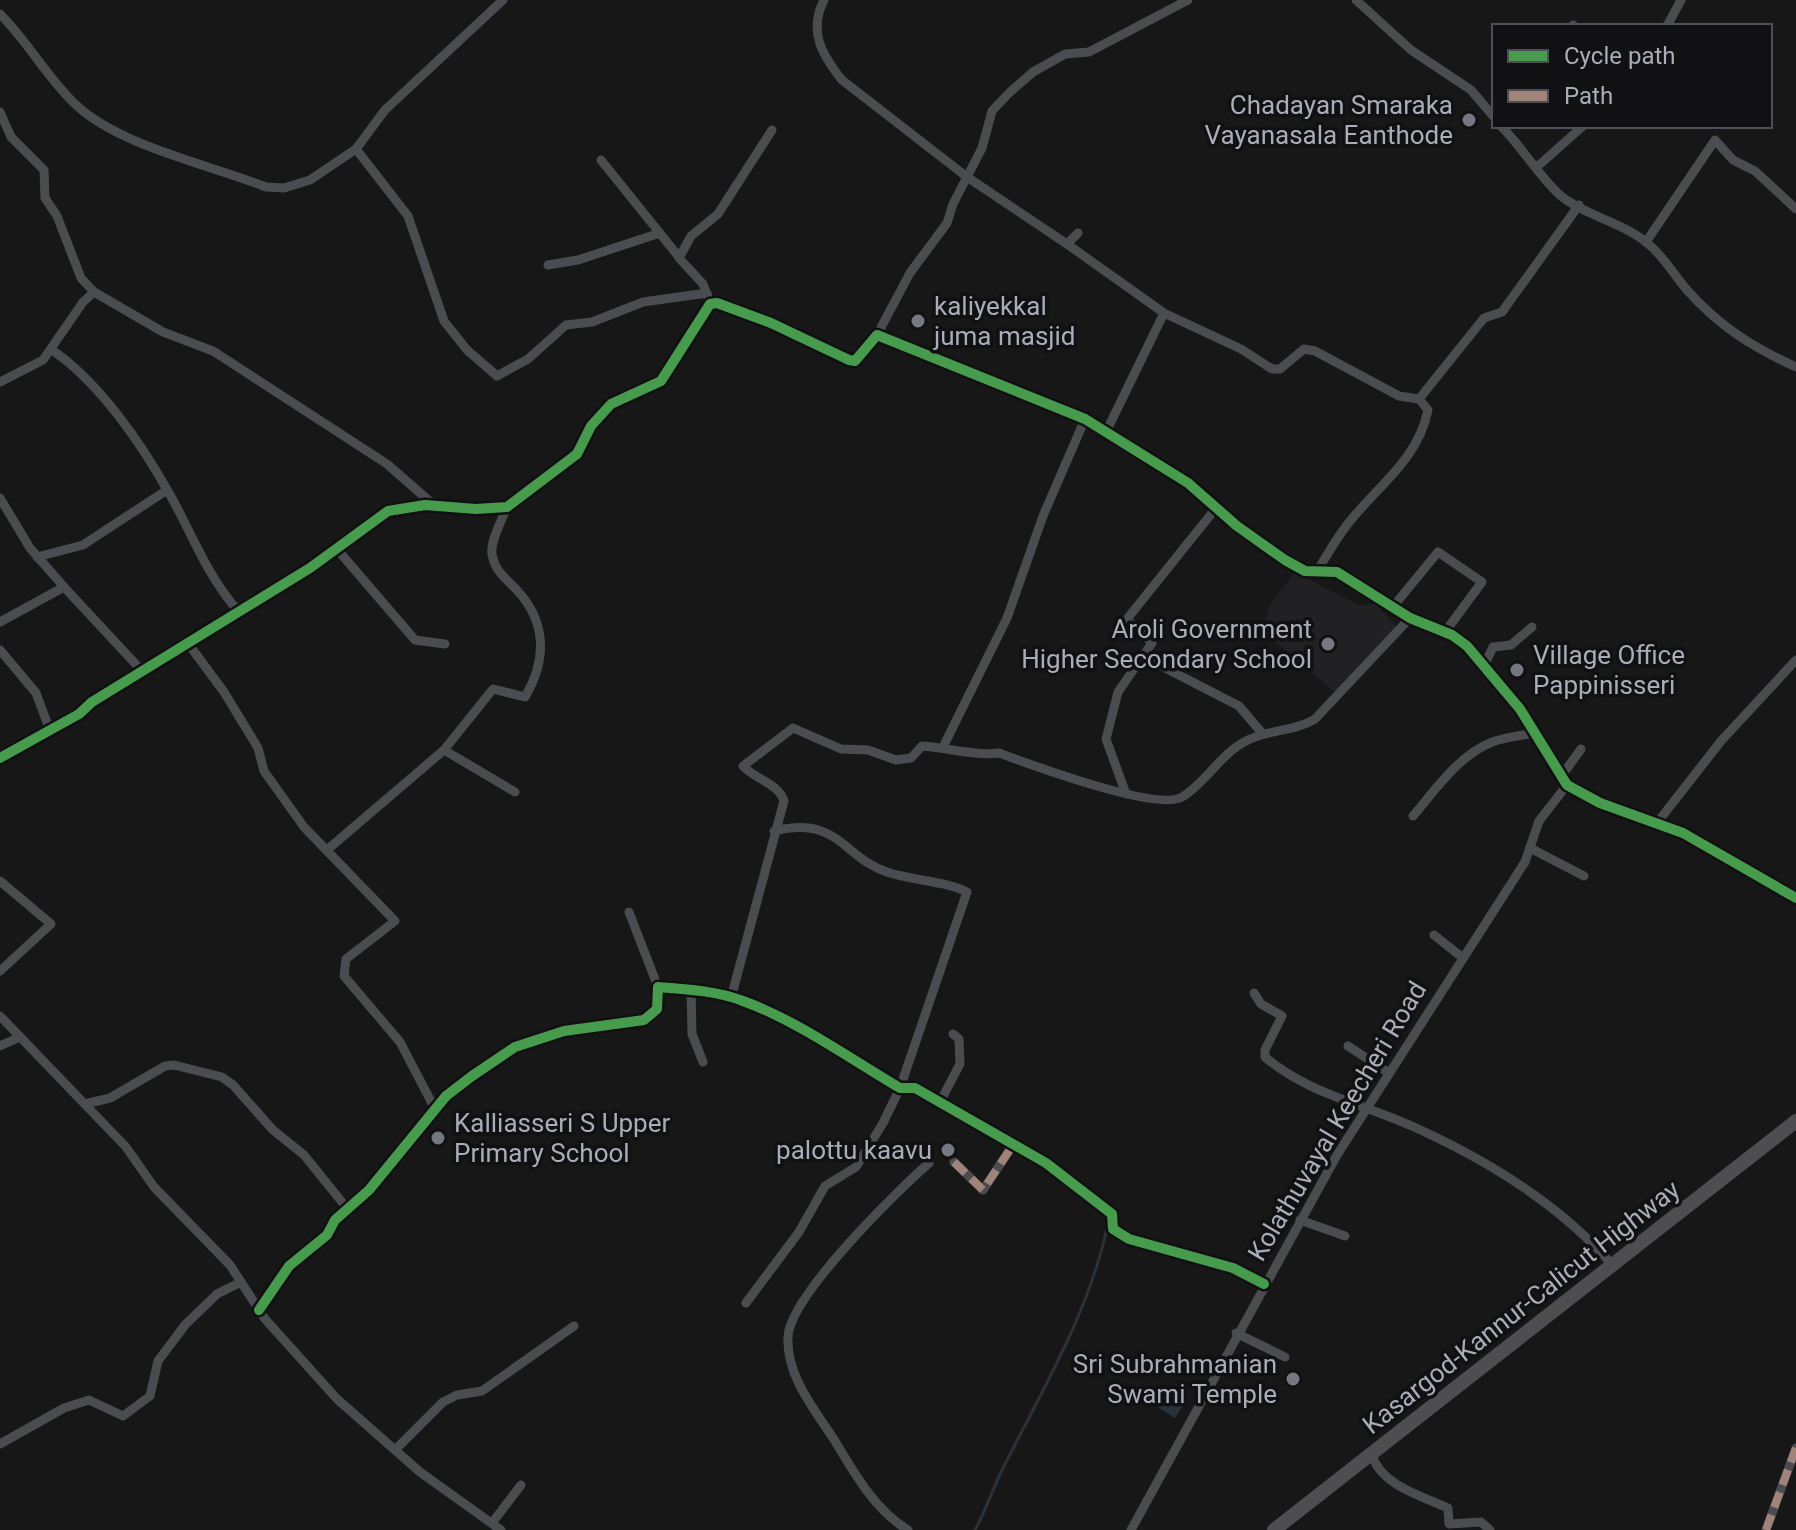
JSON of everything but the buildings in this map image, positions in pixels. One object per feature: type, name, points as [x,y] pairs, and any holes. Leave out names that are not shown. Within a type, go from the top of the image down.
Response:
[{"type":"highway","name":"Kasargod-Kannur-Calicut Highway","points":[[1274,1530],[1796,1121]]},
{"type":"street","points":[[0,14],[30,45],[56,86],[108,131],[266,187],[284,188],[310,180],[356,149],[385,110],[503,0]]},
{"type":"street","points":[[824,0],[815,16],[816,37],[826,60],[842,80],[967,177],[1164,313],[1241,349],[1272,369],[1280,369],[1304,349],[1315,351],[1399,396],[1419,399],[1428,410],[1409,456],[1350,521],[1317,571]]},
{"type":"street","points":[[710,304],[717,303],[771,323],[855,361],[877,335],[910,273],[947,223],[982,148],[992,111],[1023,79],[1065,54],[1089,52],[1188,0]]},
{"type":"street","points":[[1356,0],[1411,50],[1471,90],[1492,115]]},
{"type":"street","points":[[1668,24],[1681,0]]},
{"type":"street","points":[[0,112],[11,137],[44,170],[45,198],[57,216],[81,278],[94,292],[163,332],[213,351],[387,464],[435,506]]},
{"type":"street","points":[[1503,128],[1538,166],[1547,183],[1565,199],[1646,242],[1698,301],[1737,338],[1796,367]]},
{"type":"street","points":[[1538,166],[1581,128]]},
{"type":"street","points":[[679,258],[691,236],[718,214],[772,130]]},
{"type":"street","points":[[1646,242],[1715,140],[1733,160],[1755,171],[1796,209]]},
{"type":"street","points":[[356,149],[408,216],[444,321],[467,350],[497,376],[528,359],[566,325],[592,322],[643,302],[707,293]]},
{"type":"street","points":[[327,850],[444,750],[493,689],[525,697],[538,674],[542,633],[537,618],[518,591],[499,573],[491,551],[507,507],[536,482],[571,460],[591,426],[611,404],[661,381],[710,304],[707,293],[601,160]]},
{"type":"street","points":[[1419,399],[1484,318],[1502,312],[1579,205]]},
{"type":"street","points":[[548,265],[578,260],[660,233]]},
{"type":"street","points":[[1067,244],[1078,233]]},
{"type":"street","points":[[0,382],[36,364],[52,350],[83,302],[94,292]]},
{"type":"street","points":[[1107,430],[1164,313]]},
{"type":"street","points":[[877,335],[1107,430],[1188,483],[1285,560],[1305,571],[1337,572],[1392,608],[1445,632],[1467,646],[1484,666],[1537,733],[1564,782],[1600,803],[1683,833],[1796,898]]},
{"type":"street","points":[[52,350],[87,377],[167,490],[214,583],[237,610]]},
{"type":"street","points":[[943,747],[995,645],[1043,516],[1085,419]]},
{"type":"street","points":[[37,557],[83,545],[167,490]]},
{"type":"street","points":[[0,498],[37,557],[143,672]]},
{"type":"street","points":[[0,758],[79,714],[92,702],[336,548],[388,511],[435,506],[507,507]]},
{"type":"street","points":[[1126,794],[1106,739],[1118,692],[1152,643],[1127,619],[1216,508]]},
{"type":"street","points":[[336,548],[415,640],[445,644]]},
{"type":"street","points":[[1392,608],[1438,552],[1482,582],[1445,632]]},
{"type":"street","points":[[0,622],[64,587]]},
{"type":"street","points":[[731,998],[784,801],[781,792],[743,766],[793,728],[841,749],[868,750],[896,760],[911,758],[922,746],[961,749],[978,756],[999,753],[1126,794],[1180,799],[1242,742],[1262,733],[1302,727],[1315,719],[1410,618]]},
{"type":"street","points":[[1484,666],[1493,647],[1511,645],[1532,627]]},
{"type":"street","points":[[187,642],[224,692],[258,748],[264,771],[304,827],[395,921],[346,959],[344,976],[400,1042],[435,1109]]},
{"type":"street","points":[[0,650],[36,693],[49,728]]},
{"type":"street","points":[[1144,657],[1239,706],[1262,733]]},
{"type":"street","points":[[1657,823],[1721,741],[1796,660]]},
{"type":"street","points":[[1413,816],[1454,768],[1478,750],[1493,742],[1537,733]]},
{"type":"street","name":"Kolathuvayal Keecheri Road","points":[[1131,1530],[1300,1220],[1365,1110],[1525,862],[1539,821],[1581,749]]},
{"type":"street","points":[[444,750],[515,792]]},
{"type":"street","points":[[746,1303],[799,1232],[825,1186],[856,1167],[900,1088],[967,892],[886,872],[824,831],[787,828],[774,831]]},
{"type":"street","points":[[1530,848],[1584,876]]},
{"type":"street","points":[[0,881],[51,924],[0,971]]},
{"type":"street","points":[[259,1310],[289,1266],[327,1235],[346,1207],[369,1190],[446,1096],[515,1047],[564,1031],[644,1020],[657,1009],[658,987],[629,912]]},
{"type":"street","points":[[1434,935],[1463,958]]},
{"type":"street","points":[[658,987],[691,989],[731,998],[785,1020],[900,1088],[915,1088],[1046,1163],[1112,1214],[1113,1229],[1129,1239],[1233,1268],[1264,1284]]},
{"type":"street","points":[[691,989],[692,1034],[703,1062]]},
{"type":"street","points":[[1254,993],[1261,1004],[1282,1016],[1265,1050],[1265,1057],[1317,1089],[1412,1126],[1550,1205],[1588,1238],[1613,1266]]},
{"type":"street","points":[[0,1016],[126,1147],[154,1187],[230,1265],[259,1310],[337,1399],[395,1450],[501,1530]]},
{"type":"street","points":[[940,1102],[960,1064],[959,1039],[953,1034]]},
{"type":"street","points":[[0,1046],[20,1037]]},
{"type":"street","points":[[1348,1046],[1389,1073]]},
{"type":"street","points":[[85,1104],[122,1092],[165,1066],[174,1065],[222,1077],[273,1130],[304,1155],[346,1207]]},
{"type":"street","points":[[954,1162],[983,1190],[1013,1145]]},
{"type":"street","points":[[908,1530],[891,1519],[852,1470],[798,1382],[787,1334],[797,1312],[863,1224],[929,1163]]},
{"type":"street","points":[[1300,1220],[1345,1236]]},
{"type":"street","points":[[0,1444],[64,1408],[89,1400],[123,1416],[150,1396],[158,1361],[185,1325],[217,1294],[241,1282]]},
{"type":"street","points":[[395,1450],[443,1402],[457,1395],[482,1391],[574,1326]]},
{"type":"street","points":[[1236,1333],[1285,1357]]},
{"type":"street","points":[[1766,1530],[1796,1448]]},
{"type":"street","points":[[1372,1455],[1381,1473],[1411,1492],[1448,1508],[1449,1524],[1481,1522],[1490,1530]]},
{"type":"street","points":[[492,1523],[521,1485]]},
{"type":"shaded area","points":[[1295,572],[1359,605],[1376,604],[1397,627],[1335,692],[1263,632],[1269,606]]},
{"type":"shaded area","points":[[1171,1387],[1188,1397],[1175,1418],[1159,1408]]},
{"type":"waterway","points":[[975,1530],[1078,1316],[1091,1284],[1109,1219]]},
{"type":"marked path","points":[[954,1162],[983,1190],[1013,1145]]},
{"type":"marked path","points":[[1766,1530],[1796,1448]]},
{"type":"cycle path","points":[[0,758],[79,714],[92,702],[310,568],[388,511],[425,505],[476,509],[507,507],[577,454],[591,426],[611,404],[661,381],[710,304],[717,303],[771,323],[849,360],[855,361],[877,335],[1085,419],[1188,483],[1237,526],[1285,560],[1305,571],[1337,572],[1410,618],[1452,635],[1467,646],[1520,709],[1567,785],[1600,803],[1683,833],[1796,898]]},
{"type":"cycle path","points":[[259,1310],[289,1266],[327,1235],[335,1220],[369,1190],[446,1096],[515,1047],[564,1031],[644,1020],[657,1009],[658,987],[723,995],[784,1019],[900,1088],[915,1088],[1046,1163],[1112,1214],[1113,1229],[1129,1239],[1233,1268],[1264,1284]]},
{"type":"place","name":"Chadayan Smaraka Vayanasala Eanthode","points":[[1469,120]]},
{"type":"place","name":"kaliyekkal juma masjid","points":[[918,321]]},
{"type":"place","name":"Aroli Government Higher Secondary School","points":[[1328,644]]},
{"type":"place","name":"Village Office Pappinisseri","points":[[1517,670]]},
{"type":"place","name":"Kalliasseri S Upper Primary School","points":[[438,1138]]},
{"type":"place","name":"palottu kaavu","points":[[948,1150]]},
{"type":"place","name":"Sri Subrahmanian Swami Temple","points":[[1293,1379]]}]
